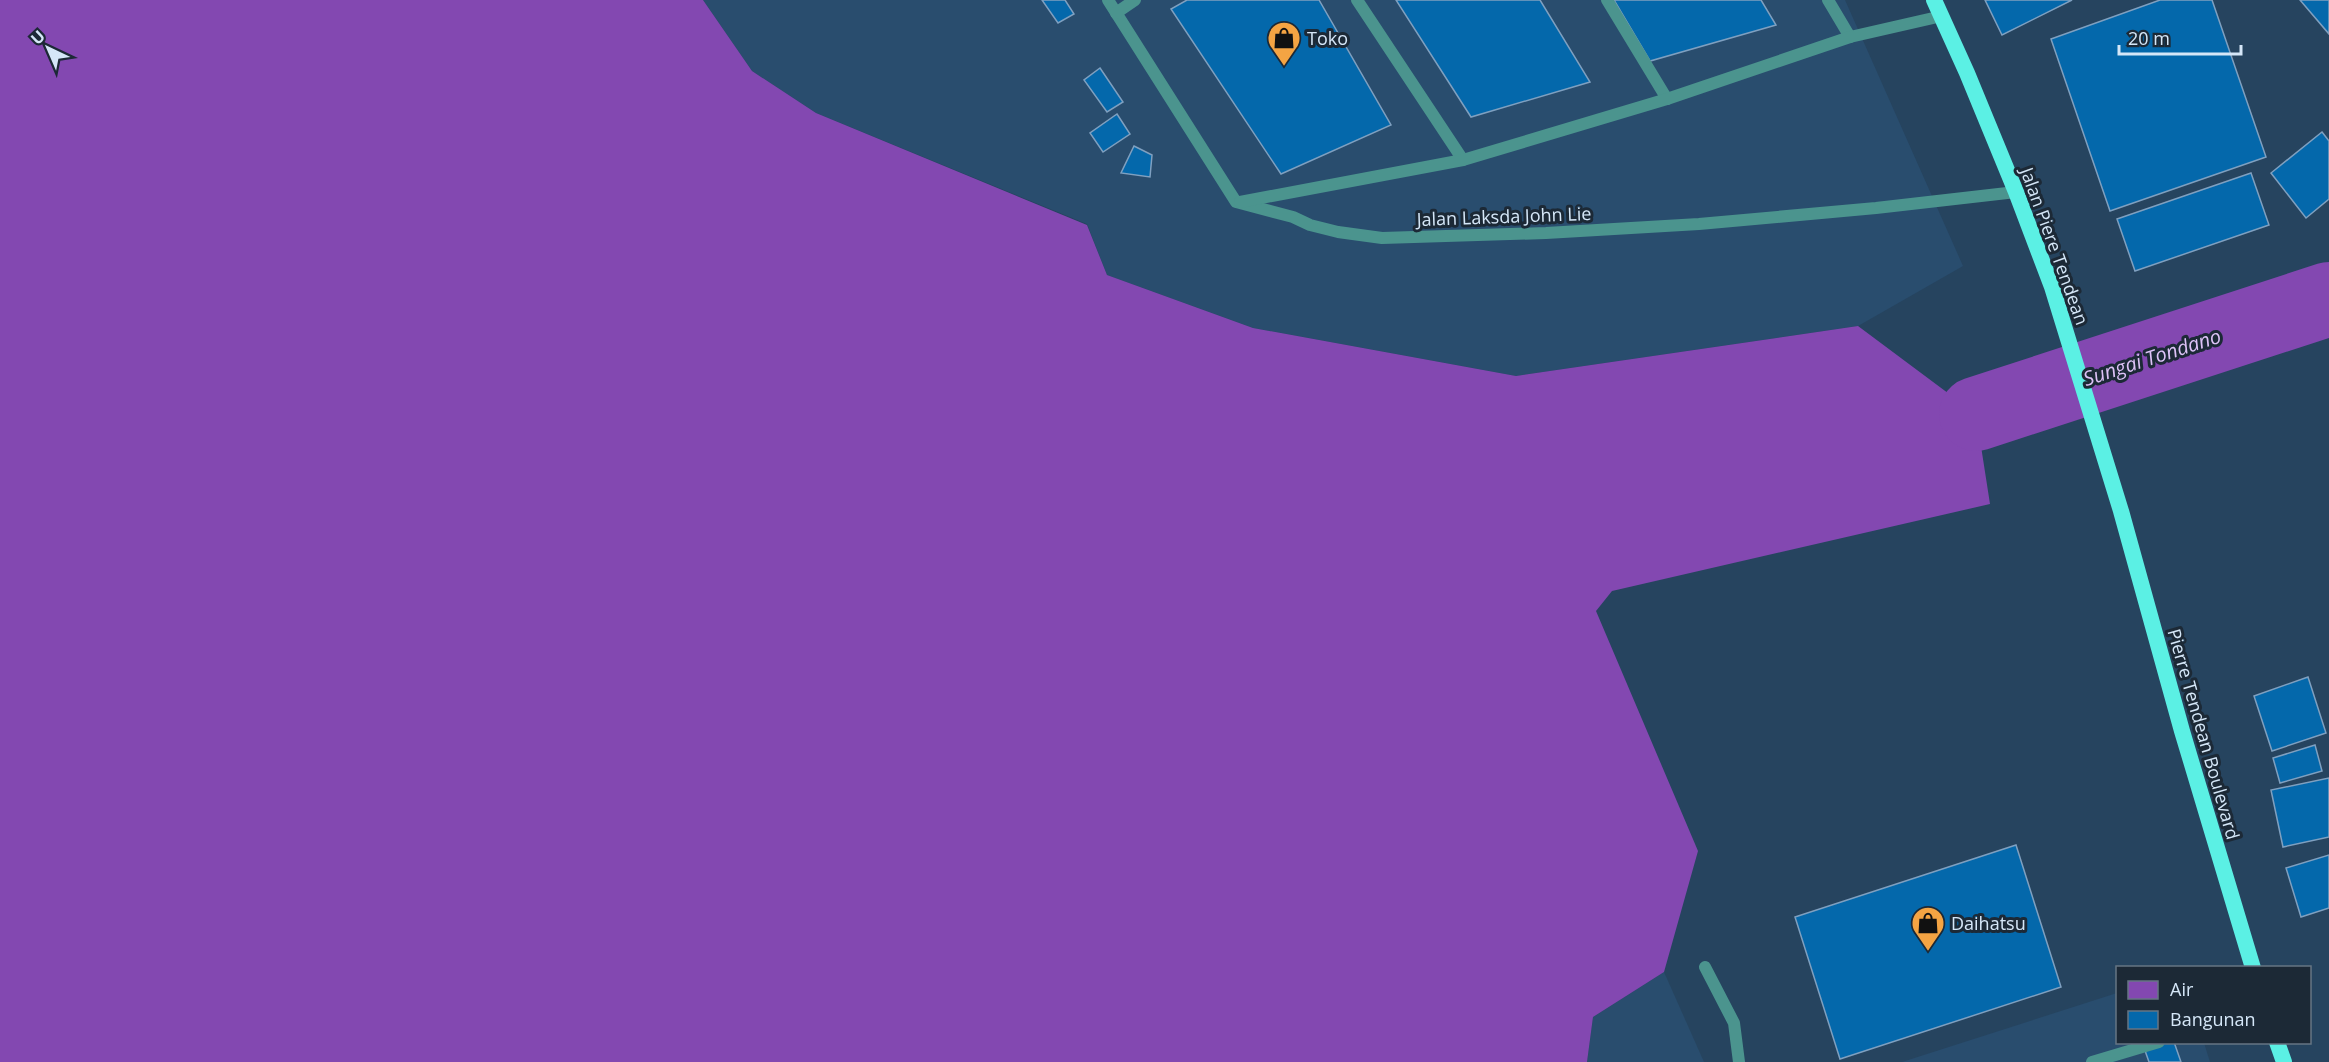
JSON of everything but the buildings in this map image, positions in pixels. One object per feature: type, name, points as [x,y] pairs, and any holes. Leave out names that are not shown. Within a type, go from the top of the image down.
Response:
[{"type":"highway","name":"Jalan Piere Tendean","points":[[1934,0],[2016,192],[2061,316],[2121,511]]},
{"type":"highway","name":"Pierre Tendean Boulevard","points":[[2121,511],[2182,731],[2252,966]]},
{"type":"highway","points":[[2278,1044],[2284,1062]]},
{"type":"lane","points":[[1108,0],[1236,202],[1463,160],[1667,99],[1854,36],[1942,16]]},
{"type":"lane","points":[[1116,13],[1136,0]]},
{"type":"lane","points":[[1357,0],[1463,160]]},
{"type":"lane","points":[[1607,0],[1667,99]]},
{"type":"lane","points":[[1828,0],[1854,36]]},
{"type":"lane","name":"Jalan Laksda John Lie","points":[[1236,202],[1338,232],[1382,238],[1546,233],[1699,224],[1876,208],[2016,192]]},
{"type":"lane","points":[[1705,967],[1734,1023],[1739,1062]]},
{"type":"lane","points":[[2092,1062],[2132,1057],[2154,1044]]},
{"type":"shaded area","points":[[703,0],[1845,0],[1963,266],[1858,326],[1516,376],[1253,328],[1107,275],[1087,224],[816,113],[752,71]]},
{"type":"shaded area","points":[[1664,972],[1704,1062],[1587,1062],[1593,1017]]},
{"type":"shaded area","points":[[2116,993],[2116,1044],[2204,1044],[2210,1062],[1902,1062]]},
{"type":"water","points":[[0,0],[703,0],[752,71],[816,113],[1087,225],[1107,275],[1253,328],[1516,376],[1858,326],[1976,414],[1990,504],[1612,591],[1596,611],[1698,851],[1664,972],[1593,1017],[1587,1062],[0,1062]]},
{"type":"waterway","name":"Sungai Tondano","points":[[1976,414],[2329,299]]},
{"type":"place","name":"Toko","points":[[1284,67]]},
{"type":"place","name":"Daihatsu","points":[[1928,952]]}]
